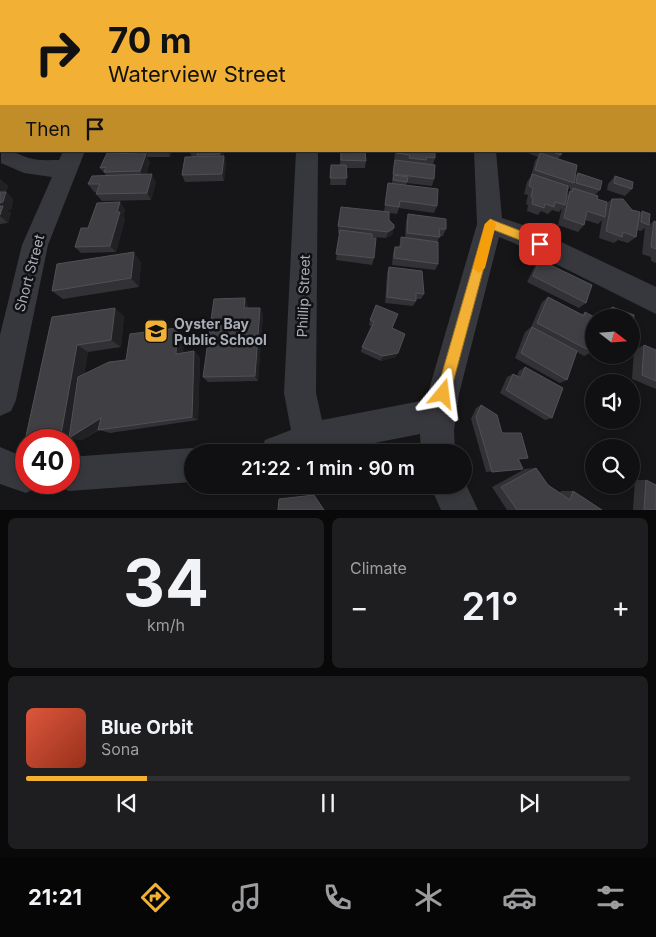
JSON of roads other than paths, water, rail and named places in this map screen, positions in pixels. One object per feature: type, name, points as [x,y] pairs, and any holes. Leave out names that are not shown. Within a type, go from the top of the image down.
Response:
[{"type":"street","points":[[4,152],[18,163],[33,168],[70,160]]},
{"type":"street","name":"Phillip Street","points":[[307,152],[300,393],[310,440]]},
{"type":"street","points":[[438,444],[439,414],[490,224],[485,152]]},
{"type":"street","name":"Short Street","points":[[0,400],[24,283],[35,245],[70,160]]},
{"type":"street","points":[[490,224],[523,235],[656,301]]},
{"type":"street","points":[[299,444],[380,424],[439,414]]},
{"type":"street","points":[[80,473],[184,466]]},
{"type":"street","points":[[452,494],[460,510]]},
{"type":"place","name":"Oyster Bay Public School","points":[[156,331]]}]
